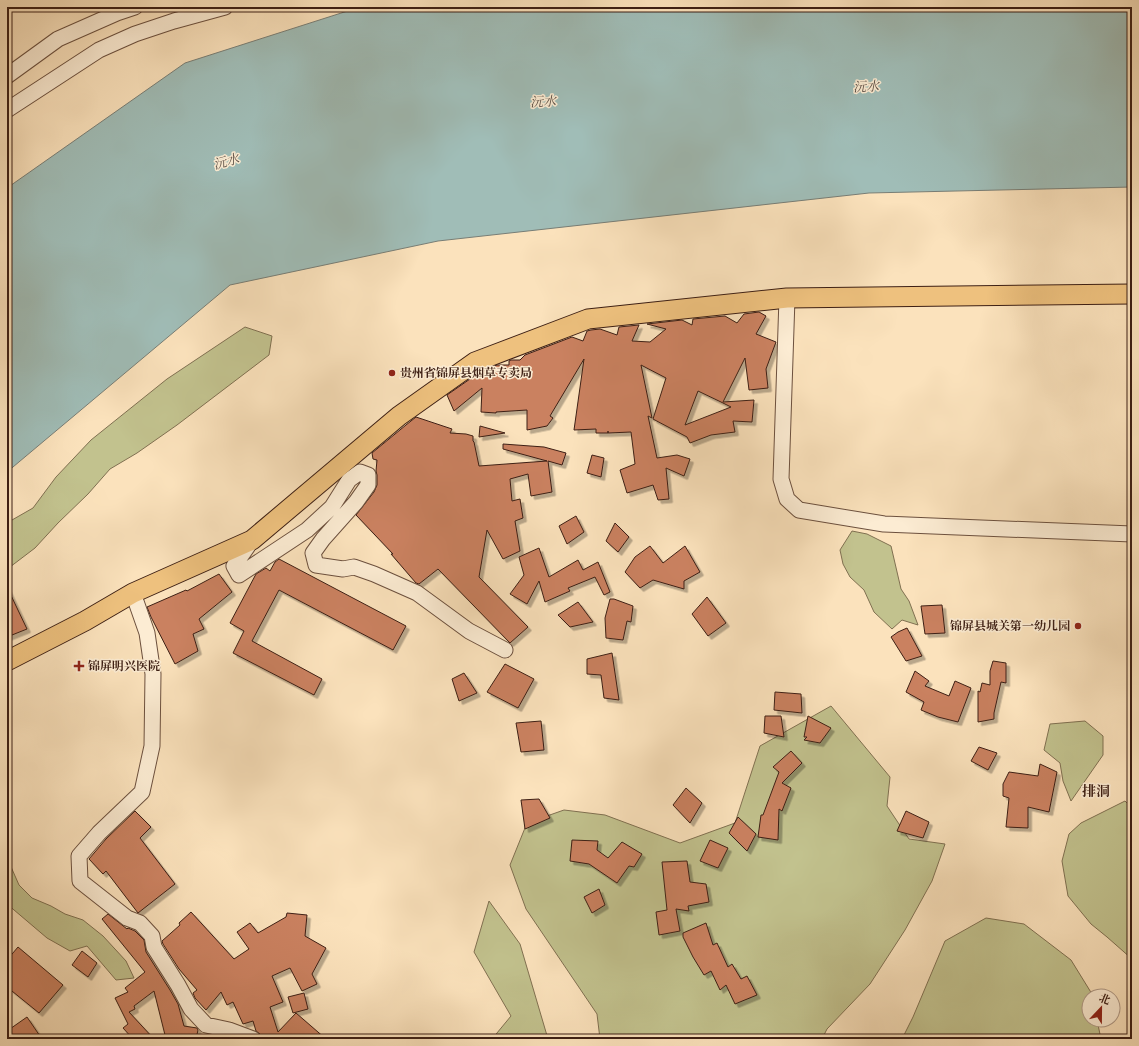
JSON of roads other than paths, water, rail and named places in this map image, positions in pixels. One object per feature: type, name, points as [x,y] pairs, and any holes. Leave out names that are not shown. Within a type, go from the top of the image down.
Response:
[{"type":"main road","points":[[7,661],[84,621],[133,593],[252,540],[399,416],[475,362],[588,319],[787,298],[1132,294]]},
{"type":"street","points":[[7,76],[58,39],[117,13],[136,7]]},
{"type":"street","points":[[7,110],[99,50],[136,34],[174,21],[225,7]]},
{"type":"street","points":[[787,298],[781,479],[787,499],[799,510],[884,524],[1132,534]]},
{"type":"street","points":[[252,540],[234,566],[239,575],[307,530],[332,508],[348,480],[360,472],[368,475],[368,485],[356,502],[323,538],[313,553],[316,565],[343,569],[354,567],[417,593],[469,631],[505,650]]},
{"type":"street","points":[[133,593],[147,633],[153,674],[152,746],[142,792],[79,856],[80,881],[127,918],[140,923],[152,936],[154,947],[191,1009],[206,1025],[229,1030],[253,1039]]},
{"type":"water","name":"沅水","points":[[360,7],[1132,7],[1132,187],[869,193],[438,241],[230,285],[7,472],[7,188],[185,63]]},
{"type":"place","name":"贵州省锦屏县烟草专卖局","points":[[392,373]]},
{"type":"place","name":"锦屏县城关第一幼儿园","points":[[1078,626]]},
{"type":"place","name":"锦屏明兴医院","points":[[79,666]]},
{"type":"district","name":"排洞","points":[[1096,791]]}]
